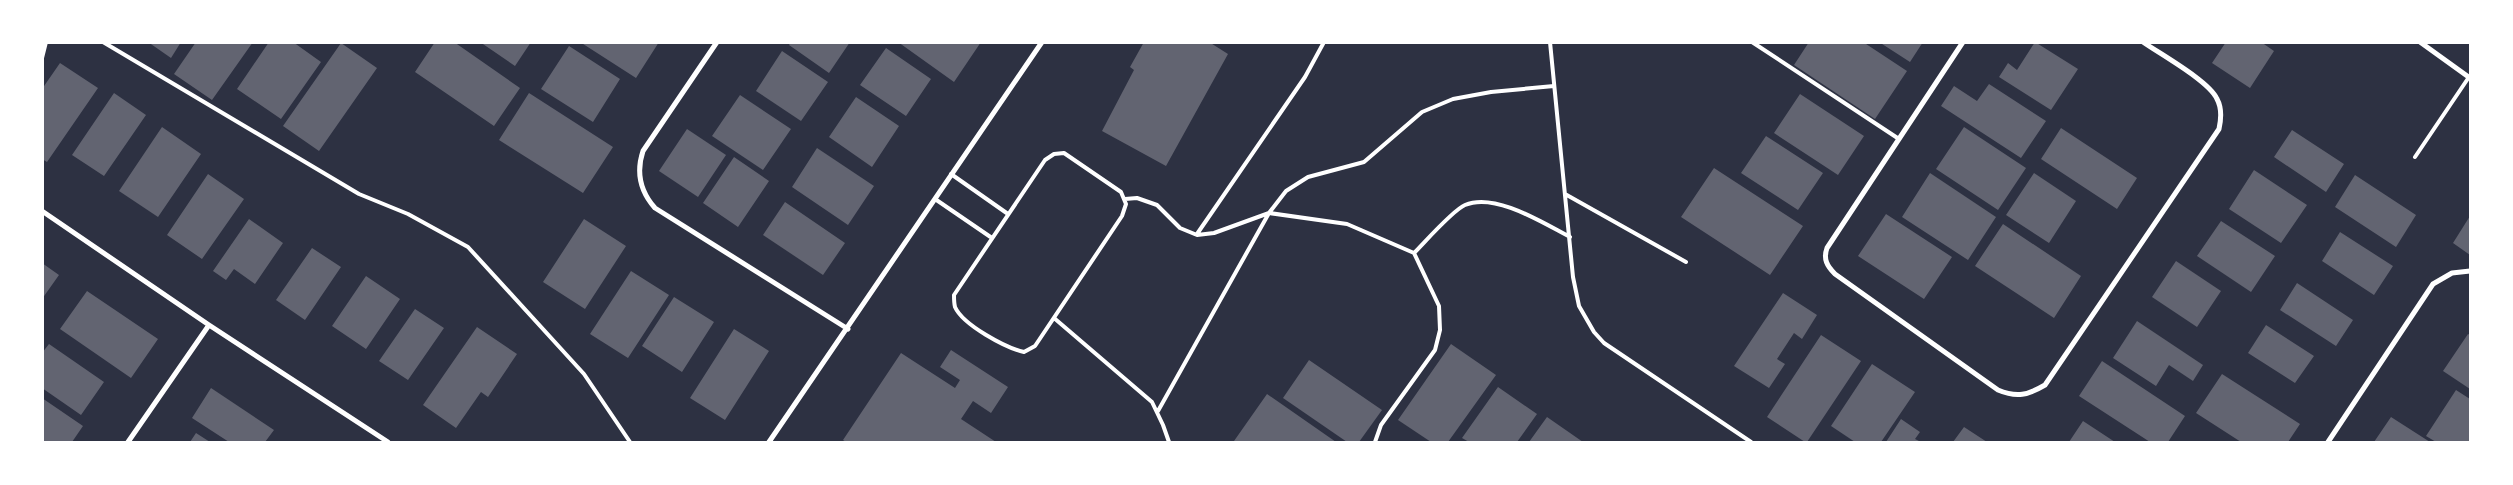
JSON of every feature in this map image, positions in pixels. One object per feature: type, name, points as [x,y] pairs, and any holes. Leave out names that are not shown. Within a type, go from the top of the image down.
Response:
[{"type":"street","points":[[717,42],[643,151],[639,170],[643,190],[655,208],[848,329]]},
{"type":"street","points":[[769,442],[848,329],[934,199],[1042,42]]},
{"type":"street","points":[[1963,42],[1824,255],[1828,267],[1835,274],[1998,390],[2012,396],[2029,394],[2045,385],[2220,129],[2221,117],[2217,98],[2205,84],[2143,42]]},
{"type":"street","points":[[2420,42],[2470,78]]},
{"type":"street","points":[[42,211],[209,325],[388,442]]},
{"type":"street","points":[[2328,442],[2433,284],[2452,273],[2470,271]]},
{"type":"street","points":[[128,442],[209,325]]},
{"type":"lane","points":[[42,58],[46,42]]},
{"type":"lane","points":[[103,42],[359,194],[408,214],[468,247],[584,374],[630,442]]},
{"type":"lane","points":[[1197,235],[1306,77],[1324,42]]},
{"type":"lane","points":[[1550,42],[1575,292],[1579,306],[1594,332],[1616,352],[1750,442]]},
{"type":"lane","points":[[1752,42],[1899,139]]},
{"type":"lane","points":[[2414,157],[2470,78]]},
{"type":"lane","points":[[1158,412],[1269,213],[1286,191],[1308,177],[1364,162],[1422,112],[1453,99],[1491,92],[1554,86]]},
{"type":"lane","points":[[1064,153],[1121,192],[1125,199],[1126,204],[1122,216],[1035,346],[1024,352],[1014,350],[982,332],[959,313],[954,305],[954,295],[1045,160],[1054,154],[1064,153]]},
{"type":"lane","points":[[952,174],[1008,214]]},
{"type":"lane","points":[[1565,194],[1686,262]]},
{"type":"lane","points":[[1125,199],[1137,198],[1157,205],[1180,228],[1197,235],[1214,233],[1269,213],[1347,224],[1414,253],[1439,306],[1440,330],[1435,350],[1381,425],[1375,442]]},
{"type":"lane","points":[[934,199],[992,238]]},
{"type":"lane","points":[[1414,253],[1464,205],[1483,200],[1528,214],[1570,237]]},
{"type":"lane","points":[[1054,318],[1140,391],[1158,412],[1168,442]]},
{"type":"building","points":[[148,42],[181,42],[171,58]]},
{"type":"building","points":[[196,42],[253,42],[212,100],[174,74]]},
{"type":"building","points":[[269,42],[293,42],[321,62],[281,119],[237,89]]},
{"type":"building","points":[[435,42],[454,42],[520,88],[494,126],[415,72]]},
{"type":"building","points":[[480,42],[531,42],[515,66]]},
{"type":"building","points":[[580,42],[659,42],[636,78]]},
{"type":"building","points":[[791,42],[850,42],[829,73],[789,45]]},
{"type":"building","points":[[898,42],[981,42],[954,82]]},
{"type":"building","points":[[1144,42],[1209,42],[1228,54],[1166,166],[1102,131],[1134,70],[1130,67]]},
{"type":"building","points":[[1809,42],[1863,42],[1907,71],[1875,119],[1794,65]]},
{"type":"building","points":[[1879,42],[1923,42],[1910,62]]},
{"type":"building","points":[[2035,42],[2078,69],[2051,110],[1999,77],[2008,63],[2017,70]]},
{"type":"building","points":[[2226,42],[2261,42],[2274,51],[2250,88],[2212,63]]},
{"type":"building","points":[[341,43],[377,68],[319,151],[283,126]]},
{"type":"building","points":[[569,46],[620,79],[593,122],[541,89]]},
{"type":"building","points":[[886,48],[931,79],[906,116],[860,85]]},
{"type":"building","points":[[782,51],[828,82],[801,121],[756,91]]},
{"type":"building","points":[[60,63],[98,88],[47,162],[42,159],[42,89]]},
{"type":"building","points":[[1989,84],[2046,121],[2021,158],[1941,106],[1954,86],[1977,101]]},
{"type":"building","points":[[114,93],[146,115],[104,176],[72,155]]},
{"type":"building","points":[[529,93],[613,147],[583,193],[499,140]]},
{"type":"building","points":[[1800,94],[1864,136],[1838,175],[1774,133]]},
{"type":"building","points":[[740,95],[791,129],[763,170],[712,136]]},
{"type":"building","points":[[856,97],[899,126],[872,167],[829,137]]},
{"type":"building","points":[[162,127],[201,154],[158,217],[119,191]]},
{"type":"building","points":[[1964,127],[2026,168],[1998,210],[1936,169]]},
{"type":"building","points":[[2061,128],[2137,178],[2117,209],[2041,159]]},
{"type":"building","points":[[687,129],[726,155],[698,197],[659,171]]},
{"type":"building","points":[[2292,130],[2344,164],[2326,192],[2274,157]]},
{"type":"building","points":[[1766,136],[1823,173],[1798,210],[1741,173]]},
{"type":"building","points":[[817,148],[874,186],[848,225],[792,187]]},
{"type":"building","points":[[734,157],[769,181],[738,227],[703,203]]},
{"type":"building","points":[[1714,168],[1803,226],[1770,275],[1681,217]]},
{"type":"building","points":[[2254,170],[2307,205],[2281,243],[2229,209]]},
{"type":"building","points":[[1930,173],[1996,217],[1968,260],[1902,217]]},
{"type":"building","points":[[2034,173],[2076,201],[2049,243],[2006,215]]},
{"type":"building","points":[[208,174],[244,199],[202,259],[167,235]]},
{"type":"building","points":[[2355,175],[2416,215],[2396,247],[2335,207]]},
{"type":"building","points":[[785,202],[845,243],[823,275],[763,235]]},
{"type":"building","points":[[1886,214],[1952,257],[1924,299],[1858,256]]},
{"type":"building","points":[[2470,216],[2470,255],[2453,243]]},
{"type":"building","points":[[249,219],[283,243],[255,284],[234,269],[226,280],[213,271]]},
{"type":"building","points":[[584,219],[626,246],[585,309],[543,282]]},
{"type":"building","points":[[2221,221],[2275,256],[2251,292],[2197,256]]},
{"type":"building","points":[[2003,224],[2081,276],[2054,318],[1975,266]]},
{"type":"building","points":[[2340,232],[2393,266],[2374,295],[2322,261]]},
{"type":"building","points":[[312,248],[341,267],[305,320],[276,300]]},
{"type":"building","points":[[2176,261],[2221,291],[2197,327],[2152,297]]},
{"type":"building","points":[[42,263],[59,275],[42,299]]},
{"type":"building","points":[[631,271],[669,295],[628,358],[590,334]]},
{"type":"building","points":[[366,276],[400,299],[366,349],[332,326]]},
{"type":"building","points":[[2297,283],[2353,320],[2336,346],[2280,310]]},
{"type":"building","points":[[87,291],[158,339],[131,378],[60,329]]},
{"type":"building","points":[[1783,293],[1817,315],[1802,339],[1794,333],[1777,359],[1785,364],[1769,388],[1734,366]]},
{"type":"building","points":[[674,297],[714,322],[682,372],[642,346]]},
{"type":"building","points":[[415,309],[444,328],[408,380],[379,361]]},
{"type":"building","points":[[2137,321],[2203,365],[2193,381],[2169,365],[2156,386],[2113,358]]},
{"type":"building","points":[[2266,325],[2314,356],[2295,383],[2248,353]]},
{"type":"building","points":[[477,327],[517,354],[488,397],[481,392],[456,428],[423,405]]},
{"type":"building","points":[[734,329],[769,351],[725,420],[690,398]]},
{"type":"building","points":[[2468,334],[2470,335],[2470,389],[2443,371]]},
{"type":"building","points":[[1821,335],[1861,361],[1807,442],[1805,442],[1767,417]]},
{"type":"building","points":[[49,344],[104,382],[81,415],[42,388],[42,353]]},
{"type":"building","points":[[1451,344],[1496,375],[1448,442],[1431,442],[1398,420]]},
{"type":"building","points":[[951,350],[1008,387],[991,413],[973,401],[961,419],[996,442],[846,442],[843,440],[901,353],[955,388],[960,380],[940,367]]},
{"type":"building","points":[[1309,360],[1382,410],[1359,442],[1347,442],[1283,398]]},
{"type":"building","points":[[2102,361],[2185,416],[2168,442],[2150,442],[2079,396]]},
{"type":"building","points":[[1872,364],[1915,392],[1881,442],[1855,442],[1831,426]]},
{"type":"building","points":[[2222,374],[2300,424],[2288,442],[2241,442],[2196,413]]},
{"type":"building","points":[[1498,387],[1537,414],[1517,442],[1469,442],[1462,438]]},
{"type":"building","points":[[211,388],[274,430],[265,442],[229,442],[192,418]]},
{"type":"building","points":[[2456,390],[2470,399],[2470,442],[2436,442],[2426,436]]},
{"type":"building","points":[[1267,394],[1336,442],[1234,441]]},
{"type":"building","points":[[42,398],[83,426],[72,442],[42,442]]},
{"type":"building","points":[[1547,417],[1583,442],[1529,442]]},
{"type":"building","points":[[2391,417],[2430,442],[2374,442]]},
{"type":"building","points":[[1901,419],[1920,432],[1915,439],[1921,442],[1886,442]]},
{"type":"building","points":[[2083,421],[2115,442],[2069,442]]},
{"type":"building","points":[[1964,427],[1987,442],[1953,442]]},
{"type":"building","points":[[196,433],[210,442],[190,442]]}]
